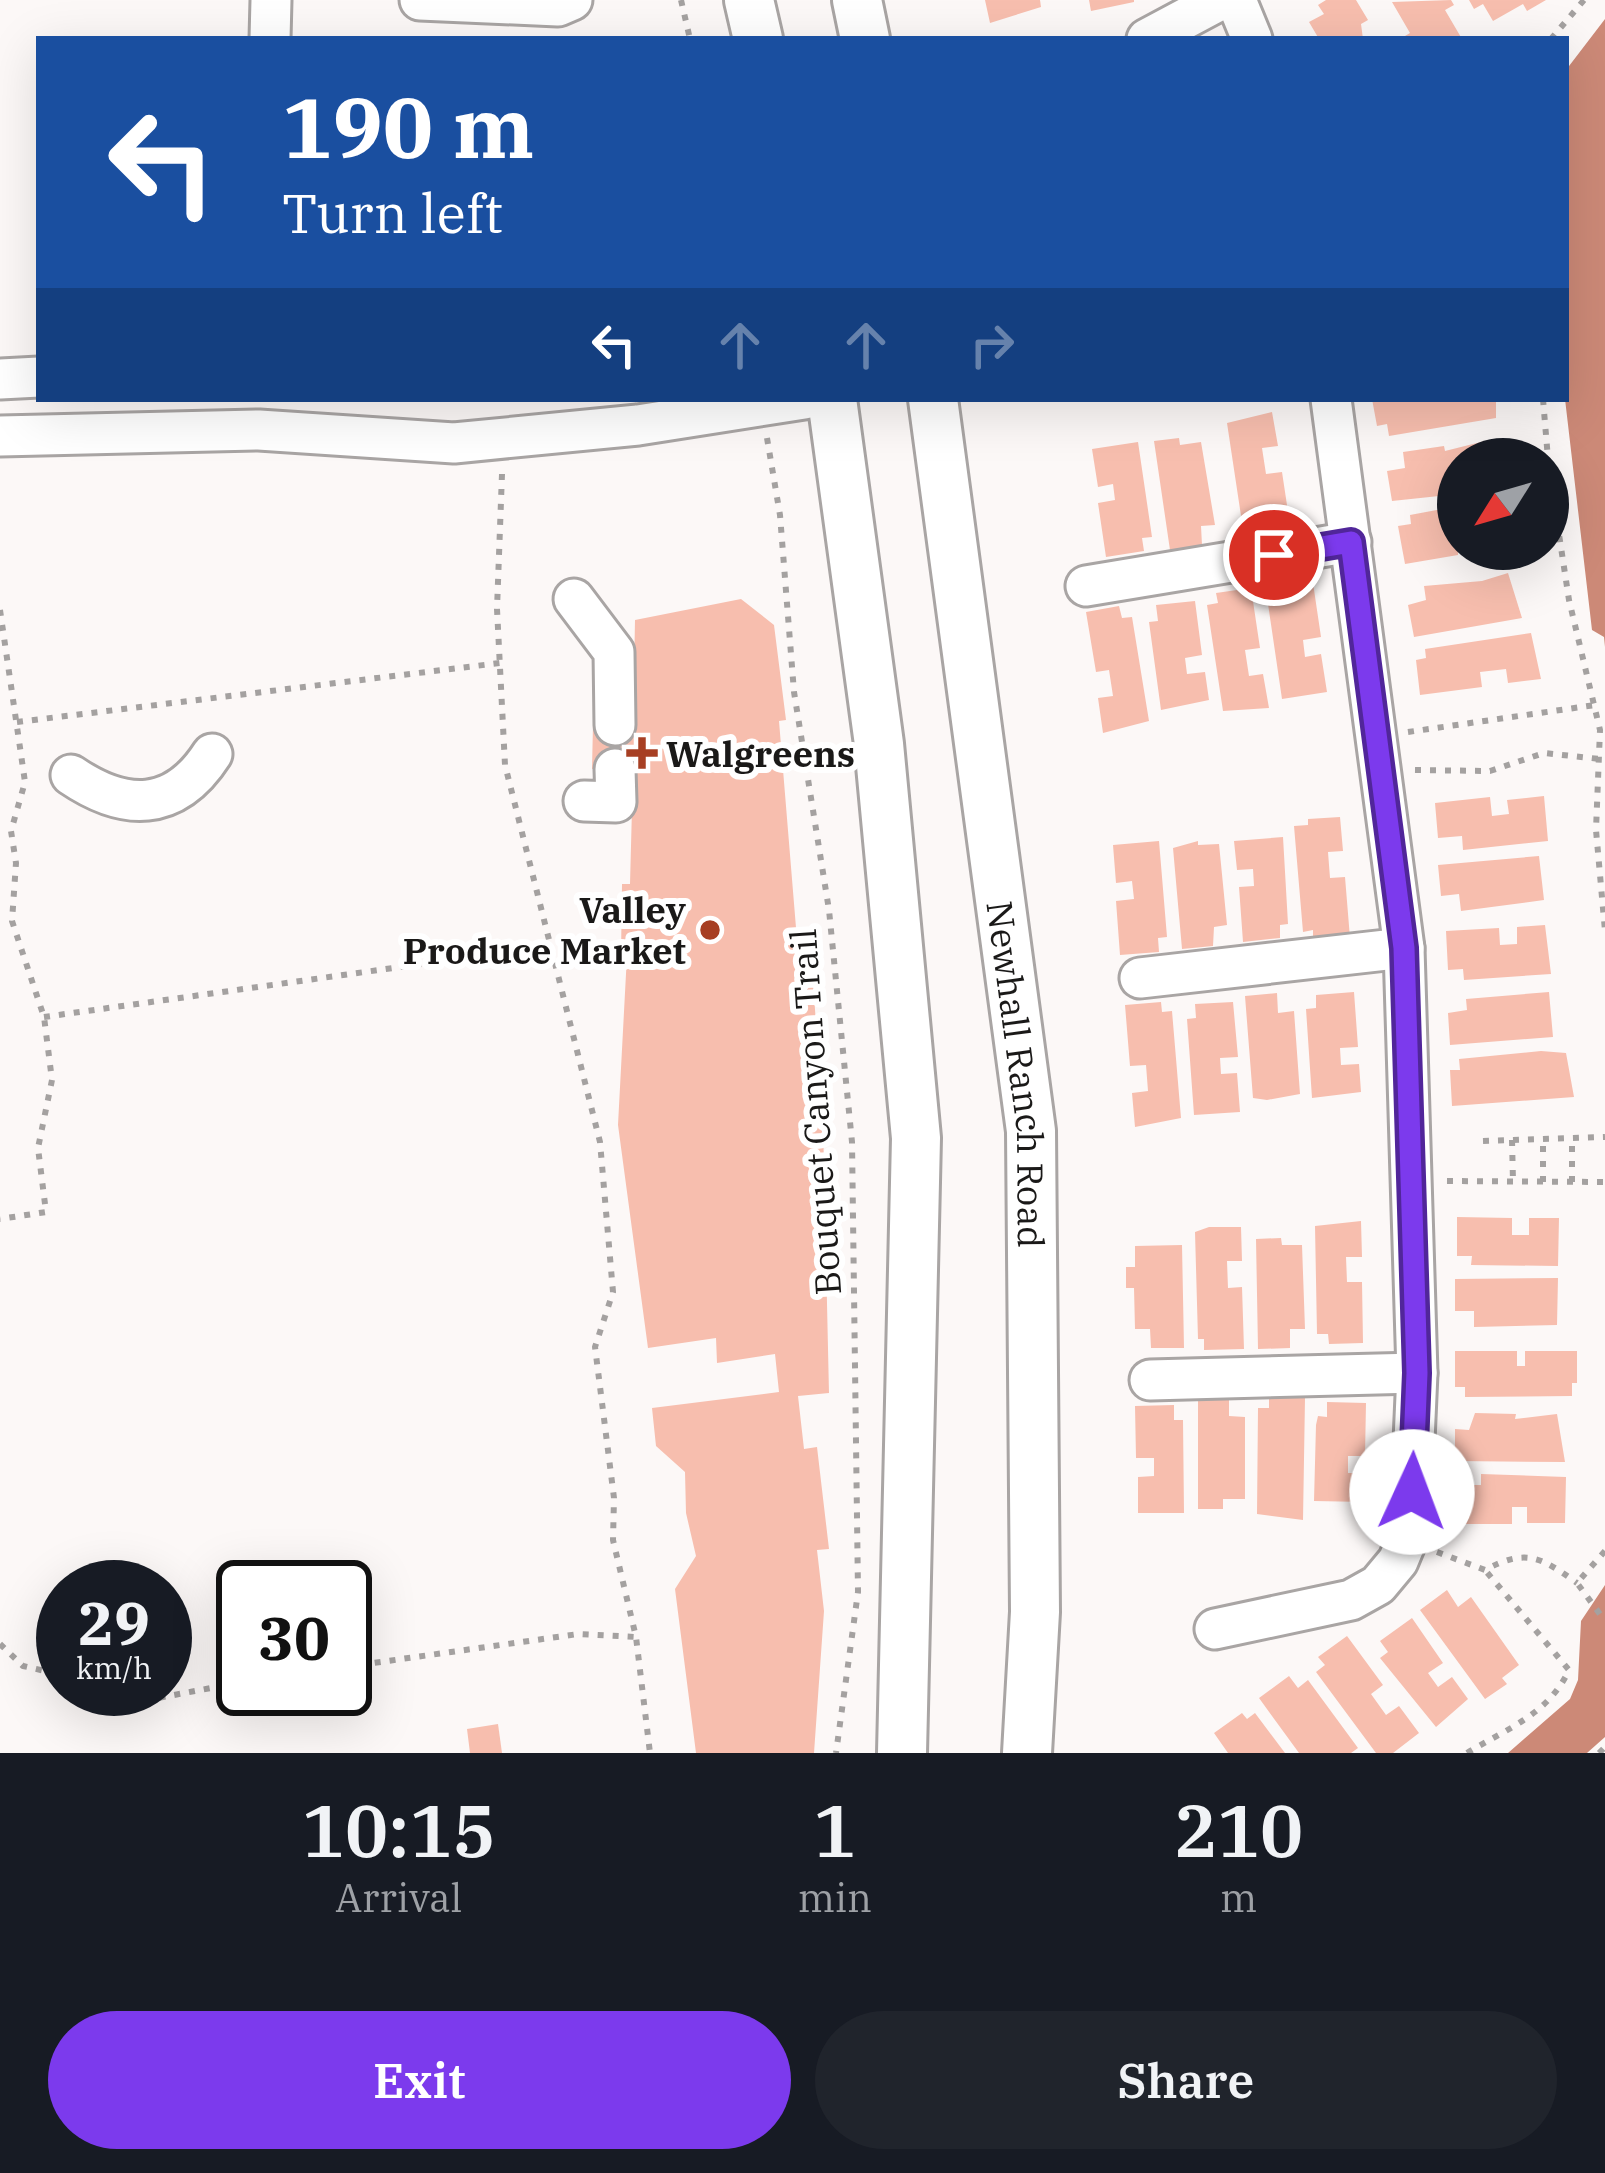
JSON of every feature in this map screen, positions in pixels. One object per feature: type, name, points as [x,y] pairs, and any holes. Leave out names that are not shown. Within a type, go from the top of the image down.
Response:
[{"type":"main road","points":[[749,0],[757,36]]},
{"type":"main road","points":[[857,0],[864,36]]},
{"type":"main road","points":[[832,402],[879,744],[916,1138],[899,1744]]},
{"type":"main road","name":"Newhall Ranch Road","points":[[932,402],[1031,1130],[1035,1612],[1028,1753]]},
{"type":"street","points":[[270,36],[271,0]]},
{"type":"street","points":[[420,0],[558,6],[572,0]]},
{"type":"street","points":[[1153,36],[1220,0]]},
{"type":"street","points":[[1236,0],[1251,36]]},
{"type":"street","points":[[0,379],[36,377]]},
{"type":"street","points":[[0,436],[259,430],[454,443],[638,425],[782,402]]},
{"type":"street","points":[[1215,1629],[1351,1600],[1388,1573],[1410,1532],[1417,1373],[1404,948],[1331,402]]},
{"type":"street","points":[[1086,586],[1351,542]]},
{"type":"street","points":[[574,599],[614,652],[615,725]]},
{"type":"street","points":[[71,775],[109,800],[170,796],[196,779],[212,754]]},
{"type":"street","points":[[584,801],[616,802],[615,770]]},
{"type":"street","points":[[1140,978],[1404,948]]},
{"type":"street","points":[[1150,1380],[1417,1373]]},
{"type":"path","points":[[681,0],[689,36]]},
{"type":"path","points":[[1554,36],[1584,0]]},
{"type":"path","points":[[1543,402],[1546,438]]},
{"type":"path","name":"Bouquet Canyon Trail","points":[[760,405],[780,515],[794,692],[829,910],[852,1142],[858,1592],[836,1753]]},
{"type":"path","points":[[503,436],[500,663],[506,765],[600,1142],[613,1292],[595,1347],[614,1498],[613,1540],[636,1637],[650,1753]]},
{"type":"path","points":[[1564,570],[1595,705],[1600,759],[1596,830],[1605,931]]},
{"type":"path","points":[[0,610],[26,782],[11,831],[12,921],[44,1017],[52,1080],[38,1148],[46,1212],[0,1219]]},
{"type":"path","points":[[17,722],[500,663]]},
{"type":"path","points":[[1379,756],[1595,705]]},
{"type":"path","points":[[1379,756],[1427,769],[1490,770],[1544,752],[1600,759]]},
{"type":"path","points":[[44,1017],[550,946]]},
{"type":"path","points":[[1483,1141],[1605,1137]]},
{"type":"path","points":[[1572,1138],[1572,1182]]},
{"type":"path","points":[[1513,1139],[1513,1181]]},
{"type":"path","points":[[1543,1139],[1543,1182]]},
{"type":"path","points":[[1411,1181],[1605,1182]]},
{"type":"path","points":[[1410,1532],[1444,1556],[1485,1570],[1569,1670],[1559,1690],[1538,1711],[1467,1753]]},
{"type":"path","points":[[1577,1583],[1605,1551]]},
{"type":"path","points":[[1485,1570],[1511,1556],[1531,1557],[1577,1583],[1605,1621]]},
{"type":"path","points":[[372,1663],[578,1634],[636,1637]]},
{"type":"path","points":[[0,1644],[23,1666],[36,1669]]},
{"type":"shaded area","points":[[1605,19],[1605,647],[1604,637],[1592,630],[1565,402],[1569,402],[1569,66]]},
{"type":"shaded area","points":[[1605,1585],[1605,1737],[1587,1753],[1508,1753],[1570,1699],[1578,1680],[1581,1621]]},
{"type":"building","points":[[985,0],[1040,0],[1041,7],[990,23]]},
{"type":"building","points":[[1089,0],[1134,0],[1134,2],[1091,11]]},
{"type":"building","points":[[1326,0],[1356,0],[1368,20],[1361,24],[1363,36],[1317,36],[1309,22],[1324,14],[1318,5]]},
{"type":"building","points":[[1451,0],[1454,5],[1445,10],[1460,36],[1405,36],[1410,33],[1392,2]]},
{"type":"building","points":[[1469,0],[1546,0],[1527,11],[1523,4],[1493,21],[1483,4],[1474,9]]},
{"type":"building","points":[[1373,402],[1496,402],[1496,418],[1389,436],[1387,424],[1377,426]]},
{"type":"building","points":[[1272,412],[1278,446],[1262,448],[1266,474],[1282,472],[1290,525],[1288,532],[1253,537],[1252,528],[1243,529],[1227,423]]},
{"type":"building","points":[[1179,438],[1180,445],[1201,442],[1215,525],[1201,526],[1202,545],[1170,550],[1154,441]]},
{"type":"building","points":[[1138,442],[1152,537],[1142,538],[1144,551],[1106,557],[1098,503],[1115,500],[1113,484],[1098,487],[1092,449]]},
{"type":"building","points":[[1437,447],[1437,496],[1392,501],[1387,471],[1405,468],[1403,452]]},
{"type":"building","points":[[1437,510],[1437,559],[1405,564],[1398,526],[1411,524],[1410,515]]},
{"type":"building","points":[[1508,573],[1522,618],[1414,637],[1408,605],[1426,600],[1424,586],[1482,581]]},
{"type":"building","points":[[1313,583],[1321,637],[1303,640],[1305,657],[1321,654],[1327,692],[1282,699],[1268,604],[1277,603],[1275,589]]},
{"type":"building","points":[[1251,588],[1260,648],[1245,650],[1249,676],[1263,674],[1269,708],[1223,711],[1207,605],[1218,603],[1216,593]]},
{"type":"building","points":[[741,599],[774,625],[786,720],[779,721],[798,952],[811,952],[823,1124],[829,1393],[798,1396],[804,1449],[817,1447],[829,1549],[817,1550],[824,1611],[814,1753],[696,1753],[675,1589],[696,1556],[686,1513],[685,1472],[656,1446],[652,1408],[779,1392],[775,1354],[717,1363],[716,1338],[648,1348],[618,1125],[627,955],[621,955],[622,884],[630,884],[633,770],[592,769],[593,724],[633,725],[635,620]]},
{"type":"building","points":[[1195,601],[1202,655],[1185,658],[1187,674],[1205,672],[1209,700],[1161,710],[1149,622],[1158,621],[1156,605]]},
{"type":"building","points":[[1119,606],[1122,618],[1132,617],[1149,721],[1103,733],[1098,698],[1113,696],[1109,670],[1096,672],[1086,612]]},
{"type":"building","points":[[1531,633],[1541,679],[1508,683],[1506,669],[1480,672],[1482,687],[1420,695],[1416,660],[1426,658],[1425,649]]},
{"type":"building","points":[[1544,796],[1548,841],[1463,850],[1462,836],[1438,838],[1435,803],[1490,797],[1492,816],[1509,814],[1507,800]]},
{"type":"building","points":[[1340,817],[1343,851],[1328,852],[1330,878],[1345,877],[1350,938],[1313,941],[1313,930],[1303,932],[1294,826],[1308,825],[1308,819]]},
{"type":"building","points":[[1283,837],[1288,924],[1280,925],[1280,938],[1243,942],[1239,887],[1254,886],[1253,869],[1237,870],[1234,841]]},
{"type":"building","points":[[1159,841],[1167,937],[1158,938],[1159,952],[1120,955],[1116,901],[1134,899],[1132,881],[1116,883],[1113,845]]},
{"type":"building","points":[[1198,841],[1198,845],[1219,844],[1227,925],[1214,927],[1213,946],[1182,949],[1173,848]]},
{"type":"building","points":[[1539,856],[1544,900],[1461,911],[1459,894],[1441,896],[1438,865]]},
{"type":"building","points":[[1545,925],[1551,974],[1464,980],[1463,969],[1448,970],[1446,931],[1499,928],[1500,945],[1517,944],[1517,927]]},
{"type":"building","points":[[1354,992],[1358,1047],[1340,1048],[1341,1065],[1359,1064],[1361,1092],[1312,1098],[1306,1009],[1316,1008],[1316,995]]},
{"type":"building","points":[[1549,992],[1553,1037],[1450,1045],[1448,1013],[1467,1010],[1466,999]]},
{"type":"building","points":[[1277,993],[1278,1013],[1294,1011],[1300,1094],[1253,1098],[1245,996]]},
{"type":"building","points":[[1161,1002],[1162,1012],[1172,1011],[1181,1118],[1135,1127],[1132,1093],[1148,1091],[1146,1065],[1130,1066],[1125,1005]]},
{"type":"building","points":[[1233,1002],[1238,1057],[1220,1058],[1221,1074],[1237,1073],[1240,1112],[1194,1115],[1187,1019],[1196,1018],[1195,1004]]},
{"type":"building","points":[[1566,1053],[1574,1097],[1452,1106],[1450,1070],[1460,1070],[1459,1059]]},
{"type":"building","points":[[1457,1217],[1512,1218],[1512,1235],[1529,1235],[1529,1218],[1559,1218],[1558,1266],[1471,1265],[1472,1256],[1457,1256]]},
{"type":"building","points":[[1361,1221],[1362,1257],[1346,1257],[1347,1282],[1362,1282],[1363,1343],[1329,1344],[1328,1334],[1317,1334],[1315,1226]]},
{"type":"building","points":[[1241,1227],[1242,1261],[1227,1261],[1228,1288],[1242,1287],[1244,1349],[1204,1350],[1204,1339],[1198,1339],[1195,1232]]},
{"type":"building","points":[[1281,1238],[1282,1245],[1302,1245],[1305,1329],[1290,1329],[1290,1348],[1258,1349],[1256,1239]]},
{"type":"building","points":[[1182,1245],[1184,1348],[1151,1348],[1150,1329],[1135,1329],[1134,1288],[1126,1288],[1126,1267],[1135,1267],[1135,1246]]},
{"type":"building","points":[[1558,1278],[1557,1325],[1474,1327],[1474,1311],[1455,1311],[1455,1279]]},
{"type":"building","points":[[1455,1351],[1517,1351],[1517,1366],[1525,1366],[1525,1351],[1577,1351],[1577,1383],[1572,1383],[1572,1396],[1465,1397],[1465,1387],[1455,1387]]},
{"type":"building","points":[[1198,1398],[1229,1399],[1229,1416],[1245,1417],[1245,1499],[1223,1499],[1223,1509],[1198,1509]]},
{"type":"building","points":[[1269,1398],[1305,1398],[1303,1520],[1257,1514],[1258,1408],[1269,1408]]},
{"type":"building","points":[[1327,1402],[1366,1403],[1365,1456],[1348,1456],[1348,1473],[1366,1473],[1365,1502],[1314,1501],[1316,1425],[1318,1416],[1327,1417]]},
{"type":"building","points":[[1174,1405],[1174,1420],[1183,1420],[1184,1513],[1138,1513],[1138,1477],[1154,1476],[1154,1458],[1136,1458],[1135,1406]]},
{"type":"building","points":[[1475,1413],[1516,1414],[1515,1419],[1557,1414],[1565,1462],[1455,1461],[1455,1429],[1469,1430]]},
{"type":"building","points":[[1481,1474],[1566,1477],[1565,1523],[1527,1523],[1527,1507],[1512,1507],[1512,1524],[1456,1524],[1456,1485],[1481,1485]]},
{"type":"building","points":[[1447,1590],[1458,1607],[1471,1597],[1519,1665],[1502,1678],[1507,1684],[1485,1699],[1420,1610]]},
{"type":"building","points":[[1412,1618],[1443,1663],[1428,1673],[1438,1687],[1452,1677],[1468,1699],[1436,1727],[1380,1658],[1388,1652],[1380,1641]]},
{"type":"building","points":[[1347,1636],[1383,1685],[1371,1694],[1386,1715],[1399,1706],[1419,1733],[1393,1753],[1376,1753],[1316,1672],[1325,1665],[1318,1657]]},
{"type":"building","points":[[1289,1676],[1298,1688],[1308,1680],[1358,1748],[1351,1753],[1299,1753],[1259,1698]]},
{"type":"building","points":[[1242,1713],[1247,1719],[1255,1713],[1285,1753],[1228,1753],[1214,1733]]},
{"type":"building","points":[[498,1724],[502,1753],[470,1753],[467,1729]]},
{"type":"place","name":"Walgreens","points":[[642,753]]},
{"type":"place","name":"Valley Produce Market","points":[[710,930]]},
{"type":"route","points":[[1274,555],[1351,542],[1404,948],[1417,1373],[1412,1492]]}]
